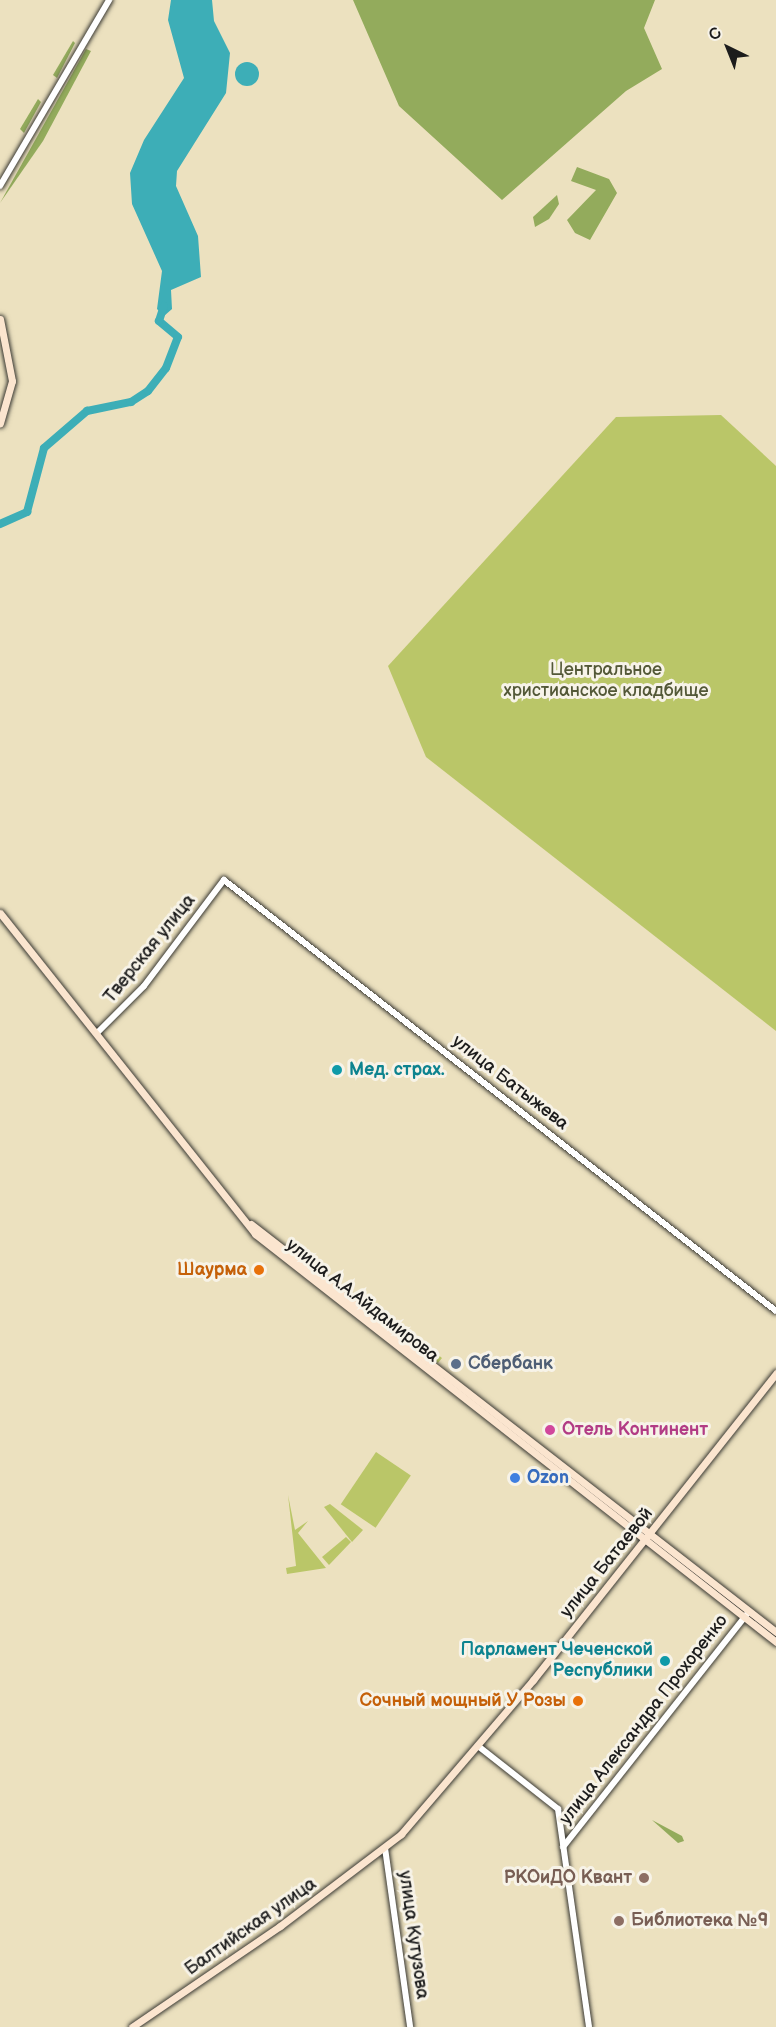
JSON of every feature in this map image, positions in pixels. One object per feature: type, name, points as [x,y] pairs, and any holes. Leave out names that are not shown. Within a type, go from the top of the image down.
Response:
[{"type":"main road","points":[[0,320],[12,381],[0,423]]},
{"type":"main road","points":[[0,913],[97,1033]]},
{"type":"main road","name":"улица А.А.Айдамирова","points":[[97,1033],[258,1232],[647,1537],[747,1614],[776,1632]]},
{"type":"main road","name":"улица Батаевой","points":[[385,1848],[478,1746],[776,1373]]},
{"type":"main road","name":"улица А.А.Айдамирова","points":[[747,1614],[776,1642]]},
{"type":"main road","name":"Балтийская улица","points":[[132,2027],[385,1848]]},
{"type":"street","points":[[0,186],[109,0]]},
{"type":"street","name":"Тверская улица","points":[[97,1033],[144,986],[224,880]]},
{"type":"street","name":"улица Батыжева","points":[[224,880],[776,1311]]},
{"type":"street","name":"улица Александра Прохоренко","points":[[563,1847],[747,1614]]},
{"type":"street","points":[[478,1746],[557,1806],[589,2027]]},
{"type":"street","name":"улица Кутузова","points":[[385,1848],[410,2027]]},
{"type":"green space","points":[[353,0],[655,0],[644,28],[662,69],[626,91],[502,200],[399,106]]},
{"type":"green space","points":[[73,41],[75,43],[57,78],[53,75]]},
{"type":"green space","points":[[86,49],[91,51],[43,141],[0,203]]},
{"type":"green space","points":[[38,99],[41,102],[24,133],[20,129]]},
{"type":"green space","points":[[577,167],[609,179],[617,193],[590,240],[575,233],[567,220],[596,190],[571,181]]},
{"type":"green space","points":[[557,195],[559,204],[549,219],[535,227],[533,217]]},
{"type":"green space","name":"Центральное христианское кладбище","points":[[721,415],[776,466],[776,1031],[426,757],[388,666],[616,417]]},
{"type":"green space","points":[[410,1333],[442,1358],[438,1363],[415,1346],[415,1339],[411,1343],[405,1339]]},
{"type":"green space","points":[[376,1452],[411,1475],[376,1528],[341,1504]]},
{"type":"green space","points":[[288,1495],[295,1530],[308,1521],[298,1533],[326,1568],[287,1574],[286,1568],[296,1566]]},
{"type":"green space","points":[[330,1504],[363,1530],[352,1542],[324,1507]]},
{"type":"green space","points":[[346,1537],[351,1542],[329,1565],[322,1557]]},
{"type":"green space","points":[[652,1820],[682,1836],[684,1841],[678,1843]]},
{"type":"water","points":[[171,0],[212,0],[214,21],[230,53],[226,93],[177,171],[176,186],[198,236],[201,277],[171,290],[172,309],[164,316],[157,309],[162,271],[132,204],[130,173],[144,140],[184,78],[168,20]]},
{"type":"water","points":[[247,62],[256,65],[259,74],[256,83],[247,86],[238,83],[235,74],[238,65]]},
{"type":"waterway","points":[[0,524],[27,512],[44,448],[87,411],[131,402],[148,391],[166,368],[178,337],[159,321],[164,306]]},
{"type":"place","name":"Мед. страх.","points":[[337,1070]]},
{"type":"place","name":"Шаурма","points":[[259,1270]]},
{"type":"place","name":"Сбербанк","points":[[456,1364]]},
{"type":"place","name":"Отель Континент","points":[[550,1430]]},
{"type":"place","name":"Ozon","points":[[515,1478]]},
{"type":"place","name":"Парламент Чеченской Республики","points":[[665,1661]]},
{"type":"place","name":"Сочный мощный У Розы","points":[[578,1701]]},
{"type":"place","name":"РКОиДО Квант","points":[[644,1878]]},
{"type":"place","name":"Библиотека №9","points":[[619,1921]]}]
